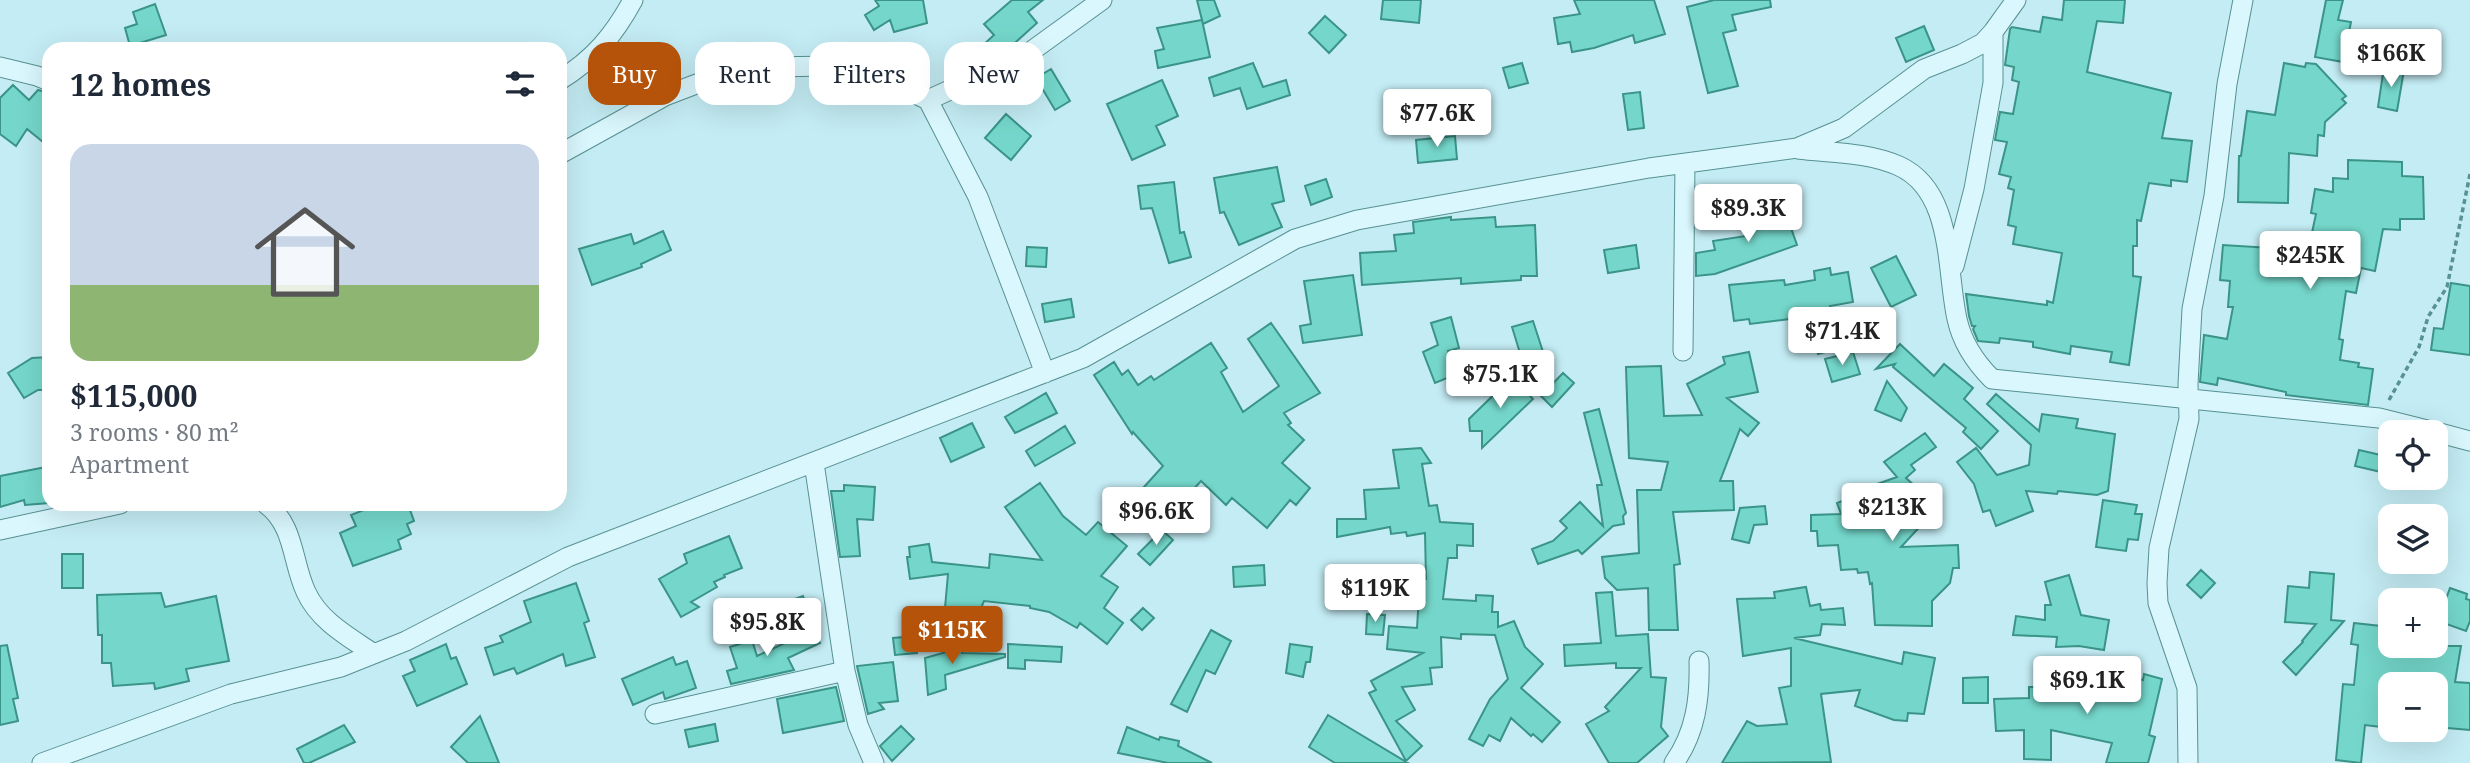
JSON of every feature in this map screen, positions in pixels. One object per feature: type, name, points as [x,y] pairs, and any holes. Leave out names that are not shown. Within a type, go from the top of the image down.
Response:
[{"type":"street","points":[[567,75],[593,57],[621,22],[633,0]]},
{"type":"street","points":[[930,99],[1026,55],[1102,0]]},
{"type":"street","points":[[1797,148],[1844,128],[1924,69],[1983,43],[2016,0]]},
{"type":"street","points":[[2188,763],[2187,688],[2158,603],[2159,548],[2189,419],[2192,309],[2214,196],[2227,84],[2243,0]]},
{"type":"street","points":[[1952,273],[1974,189],[1993,83],[1993,32]]},
{"type":"street","points":[[567,150],[665,96],[733,70],[809,66]]},
{"type":"street","points":[[0,67],[42,78]]},
{"type":"street","points":[[930,104],[978,197],[1045,373]]},
{"type":"street","points":[[42,763],[231,694],[341,667],[406,641],[568,557],[1083,358],[1295,239],[1357,220],[1648,168],[1797,148],[1879,158],[1901,167],[1924,185],[1943,223],[1958,321],[1978,364],[1992,379],[2387,420]]},
{"type":"street","points":[[1683,351],[1685,163]]},
{"type":"street","points":[[2448,435],[2470,441]]},
{"type":"street","points":[[814,463],[845,671],[858,724],[874,763]]},
{"type":"street","points":[[0,530],[88,511]]},
{"type":"street","points":[[276,511],[287,533],[306,592],[335,628],[374,654]]},
{"type":"street","points":[[1674,763],[1693,728],[1699,687],[1699,661]]},
{"type":"street","points":[[655,713],[845,671]]},
{"type":"path","points":[[2379,418],[2419,347],[2428,317],[2447,287],[2470,174]]},
{"type":"building","points":[[875,0],[923,0],[927,23],[894,32],[890,20],[874,30],[865,15],[879,6]]},
{"type":"building","points":[[1012,0],[1043,0],[1028,12],[1037,23],[1016,42],[986,42],[994,35],[984,24]]},
{"type":"building","points":[[1197,0],[1214,0],[1220,16],[1203,24]]},
{"type":"building","points":[[1383,0],[1421,0],[1419,23],[1381,19]]},
{"type":"building","points":[[1574,0],[1654,0],[1665,34],[1635,43],[1633,35],[1572,52],[1570,42],[1558,44],[1554,18],[1580,14]]},
{"type":"building","points":[[1714,0],[1770,0],[1771,7],[1732,15],[1736,30],[1723,33],[1738,86],[1708,93],[1687,7]]},
{"type":"building","points":[[2064,0],[2125,0],[2123,23],[2097,21],[2087,72],[2171,93],[2162,138],[2192,141],[2187,182],[2171,180],[2171,186],[2149,183],[2141,221],[2137,220],[2137,246],[2133,246],[2133,276],[2141,277],[2129,365],[2110,362],[2112,352],[2071,346],[2070,354],[2033,347],[2033,342],[2000,338],[1999,343],[1978,341],[1973,329],[1975,326],[1972,326],[1969,316],[1966,294],[2047,305],[2047,301],[2053,303],[2062,253],[2013,244],[2016,227],[2008,225],[2014,190],[2008,188],[2011,177],[1999,174],[2007,142],[1995,140],[2000,112],[2013,114],[2019,82],[2012,80],[2014,67],[2005,65],[2010,29],[2012,27],[2040,32],[2043,17],[2062,20]]},
{"type":"building","points":[[2326,0],[2343,0],[2338,20],[2351,22],[2343,62],[2315,57]]},
{"type":"building","points":[[155,4],[166,35],[143,42],[129,42],[125,28],[137,24],[133,12]]},
{"type":"building","points":[[1325,16],[1346,35],[1329,53],[1309,33]]},
{"type":"building","points":[[1202,20],[1210,57],[1158,68],[1155,51],[1164,49],[1157,28]]},
{"type":"building","points":[[1924,26],[1934,50],[1906,62],[1896,38]]},
{"type":"building","points":[[1253,63],[1263,87],[1286,80],[1290,95],[1247,109],[1240,88],[1214,96],[1209,78]]},
{"type":"building","points":[[1522,63],[1528,83],[1509,88],[1503,68]]},
{"type":"building","points":[[2284,63],[2305,67],[2306,63],[2316,64],[2346,96],[2342,99],[2346,103],[2325,122],[2324,136],[2318,135],[2317,156],[2289,153],[2288,203],[2238,202],[2239,156],[2247,111],[2275,115]]},
{"type":"building","points":[[2384,67],[2404,70],[2397,111],[2378,107]]},
{"type":"building","points":[[1051,69],[1070,101],[1055,110],[1044,91],[1044,73]]},
{"type":"building","points":[[1162,80],[1178,116],[1156,126],[1165,145],[1132,160],[1107,104]]},
{"type":"building","points":[[13,85],[29,100],[38,90],[42,91],[42,141],[27,129],[16,146],[0,134],[0,98]]},
{"type":"building","points":[[1640,92],[1644,128],[1628,130],[1623,94]]},
{"type":"building","points":[[1006,114],[1031,136],[1011,160],[985,138]]},
{"type":"building","points":[[1455,136],[1457,159],[1418,163],[1416,140]]},
{"type":"building","points":[[2348,160],[2402,162],[2402,176],[2423,177],[2424,219],[2400,219],[2400,230],[2383,229],[2375,271],[2361,268],[2356,293],[2346,291],[2339,339],[2343,340],[2340,360],[2359,363],[2358,367],[2373,369],[2368,405],[2286,395],[2286,392],[2218,378],[2217,385],[2200,382],[2204,335],[2227,339],[2233,307],[2228,307],[2230,281],[2220,280],[2223,245],[2287,249],[2287,275],[2299,276],[2316,214],[2311,213],[2315,189],[2333,192],[2333,178],[2348,179]]},
{"type":"building","points":[[1277,167],[1284,201],[1272,204],[1282,227],[1239,245],[1224,212],[1220,213],[1214,178]]},
{"type":"building","points":[[1326,179],[1332,197],[1311,205],[1305,186]]},
{"type":"building","points":[[1174,182],[1180,233],[1184,232],[1191,257],[1169,263],[1152,208],[1141,209],[1138,186]]},
{"type":"building","points":[[1769,207],[1773,219],[1786,214],[1797,245],[1715,274],[1696,276],[1696,253],[1715,250],[1713,241],[1746,236],[1740,217]]},
{"type":"building","points":[[1451,217],[1451,220],[1495,217],[1496,227],[1535,225],[1537,276],[1521,276],[1521,280],[1461,284],[1461,278],[1362,285],[1360,253],[1396,251],[1394,235],[1414,233],[1413,222]]},
{"type":"building","points":[[663,231],[671,250],[641,264],[642,267],[592,285],[579,249],[631,234],[634,244]]},
{"type":"building","points":[[1636,245],[1639,268],[1608,273],[1604,250]]},
{"type":"building","points":[[1027,247],[1047,248],[1046,267],[1026,266]]},
{"type":"building","points":[[1896,256],[1916,295],[1891,307],[1871,268]]},
{"type":"building","points":[[1830,268],[1831,275],[1848,272],[1853,302],[1830,306],[1833,320],[1824,322],[1832,350],[1818,354],[1806,317],[1750,324],[1749,319],[1734,321],[1729,285],[1784,280],[1785,285],[1815,280],[1814,271]]},
{"type":"building","points":[[1353,275],[1362,335],[1303,343],[1300,326],[1311,324],[1304,281]]},
{"type":"building","points":[[2451,283],[2470,286],[2470,355],[2431,350],[2434,328],[2443,329]]},
{"type":"building","points":[[1071,299],[1074,317],[1045,322],[1042,304]]},
{"type":"building","points":[[1451,317],[1459,348],[1448,351],[1457,374],[1435,383],[1423,352],[1438,345],[1431,323]]},
{"type":"building","points":[[1533,321],[1544,355],[1523,363],[1512,327]]},
{"type":"building","points":[[1271,323],[1320,393],[1284,413],[1291,423],[1288,425],[1304,440],[1282,463],[1310,488],[1296,505],[1290,500],[1267,528],[1232,498],[1226,505],[1201,481],[1172,513],[1144,487],[1163,466],[1133,432],[1132,434],[1094,375],[1114,362],[1122,375],[1128,370],[1138,385],[1151,376],[1154,380],[1211,343],[1227,368],[1221,372],[1243,412],[1279,386],[1248,339]]},
{"type":"building","points":[[1900,344],[1934,376],[1944,364],[1973,388],[1964,399],[1998,431],[1981,449],[1963,432],[1966,428],[1893,367],[1895,364],[1876,369]]},
{"type":"building","points":[[1749,352],[1758,392],[1727,398],[1759,423],[1748,436],[1740,429],[1720,481],[1733,481],[1734,510],[1673,512],[1680,564],[1674,565],[1678,630],[1649,630],[1648,588],[1617,590],[1605,578],[1602,557],[1639,553],[1637,490],[1661,490],[1668,462],[1629,458],[1626,367],[1661,366],[1664,416],[1702,415],[1687,384],[1725,364],[1723,357]]},
{"type":"building","points":[[1853,352],[1860,374],[1832,382],[1825,359]]},
{"type":"building","points":[[42,357],[42,390],[24,398],[8,373],[32,358]]},
{"type":"building","points":[[1563,373],[1574,383],[1552,407],[1541,396]]},
{"type":"building","points":[[1512,377],[1533,399],[1482,448],[1482,431],[1470,431],[1469,419]]},
{"type":"building","points":[[1887,381],[1907,408],[1901,421],[1875,410]]},
{"type":"building","points":[[1046,393],[1057,413],[1015,433],[1005,417]]},
{"type":"building","points":[[1996,394],[2039,431],[2042,414],[2078,419],[2076,428],[2115,434],[2108,491],[2097,495],[2026,491],[2033,511],[1996,526],[1990,510],[1983,512],[1974,484],[1957,462],[1976,448],[1997,475],[2029,465],[2031,445],[1987,404]]},
{"type":"building","points":[[1599,409],[1626,513],[1623,516],[1624,524],[1613,526],[1582,554],[1578,550],[1538,564],[1532,549],[1553,541],[1567,528],[1560,521],[1580,502],[1603,526],[1597,485],[1602,485],[1584,413]]},
{"type":"building","points":[[972,423],[984,447],[951,462],[940,438]]},
{"type":"building","points":[[1065,426],[1075,443],[1035,466],[1026,451]]},
{"type":"building","points":[[1925,433],[1936,447],[1911,465],[1915,470],[1906,478],[1938,507],[1901,547],[1958,545],[1959,568],[1953,568],[1950,583],[1932,601],[1932,626],[1875,625],[1872,583],[1870,584],[1868,572],[1858,573],[1857,569],[1841,570],[1838,545],[1818,546],[1817,531],[1811,531],[1811,515],[1841,514],[1837,503],[1850,498],[1849,494],[1897,477],[1884,462]]},
{"type":"building","points":[[1421,448],[1431,463],[1422,464],[1429,506],[1437,505],[1440,522],[1473,524],[1473,546],[1457,545],[1457,558],[1448,558],[1443,599],[1476,601],[1476,595],[1493,596],[1492,612],[1498,612],[1498,627],[1514,621],[1525,647],[1543,664],[1521,688],[1560,722],[1542,742],[1511,718],[1500,741],[1489,735],[1483,746],[1469,739],[1490,699],[1508,679],[1495,635],[1461,634],[1461,639],[1441,637],[1442,667],[1430,668],[1432,684],[1402,687],[1415,710],[1396,721],[1422,746],[1406,761],[1369,693],[1376,690],[1371,681],[1423,653],[1387,649],[1389,626],[1417,628],[1420,578],[1426,579],[1425,533],[1407,536],[1406,532],[1391,534],[1390,527],[1337,537],[1337,519],[1366,519],[1364,490],[1399,488],[1393,450]]},
{"type":"building","points":[[2359,450],[2378,454],[2378,471],[2355,466]]},
{"type":"building","points":[[42,468],[42,504],[25,505],[24,500],[0,507],[0,476]]},
{"type":"building","points":[[1040,483],[1063,516],[1086,535],[1098,522],[1127,546],[1101,576],[1118,587],[1104,608],[1123,623],[1107,644],[1080,623],[1077,628],[1049,612],[1030,606],[984,601],[973,627],[944,619],[948,574],[910,579],[907,557],[910,557],[909,547],[929,544],[932,562],[989,568],[990,554],[1042,560],[1005,507]]},
{"type":"building","points":[[844,485],[875,487],[873,520],[857,519],[860,556],[840,557],[831,491],[844,491]]},
{"type":"building","points":[[2103,500],[2137,505],[2135,514],[2142,514],[2138,540],[2128,539],[2126,551],[2096,547]]},
{"type":"building","points":[[1765,506],[1767,524],[1754,525],[1749,543],[1732,539],[1740,508]]},
{"type":"building","points":[[361,511],[410,511],[414,521],[407,524],[411,534],[398,540],[401,549],[353,566],[340,533],[356,526],[351,515]]},
{"type":"building","points":[[1162,530],[1173,540],[1150,565],[1138,554]]},
{"type":"building","points":[[729,536],[742,568],[714,582],[717,587],[691,602],[699,607],[681,617],[659,579],[687,563],[684,554]]},
{"type":"building","points":[[62,554],[83,554],[83,588],[62,588]]},
{"type":"building","points":[[1264,565],[1265,585],[1234,587],[1233,567]]},
{"type":"building","points":[[2201,570],[2215,583],[2201,598],[2187,585]]},
{"type":"building","points":[[2310,572],[2334,574],[2331,620],[2344,621],[2296,675],[2283,662],[2316,624],[2285,622],[2288,586],[2309,588]]},
{"type":"building","points":[[2069,575],[2081,615],[2109,620],[2104,650],[2079,646],[2056,647],[2057,637],[2013,635],[2016,616],[2045,620],[2045,605],[2051,605],[2045,582]]},
{"type":"building","points":[[576,583],[589,621],[584,623],[595,657],[566,666],[563,654],[517,674],[514,668],[494,675],[485,648],[503,642],[500,636],[531,622],[524,601]]},
{"type":"building","points":[[1806,587],[1810,606],[1820,604],[1821,610],[1843,608],[1845,625],[1822,624],[1820,635],[1794,638],[1902,664],[1904,652],[1935,658],[1924,714],[1908,713],[1907,721],[1894,720],[1855,706],[1860,690],[1821,694],[1831,762],[1722,763],[1747,721],[1757,726],[1787,724],[1779,688],[1791,686],[1791,648],[1743,656],[1737,599],[1775,598],[1774,592]]},
{"type":"building","points":[[2450,588],[2467,594],[2466,599],[2470,600],[2470,621],[2466,631],[2448,625]]},
{"type":"building","points":[[1612,592],[1616,636],[1648,634],[1651,677],[1666,678],[1661,727],[1668,736],[1637,763],[1609,763],[1586,724],[1609,711],[1605,707],[1641,668],[1616,668],[1616,663],[1565,666],[1564,645],[1601,643],[1596,593]]},
{"type":"building","points":[[161,593],[165,607],[216,596],[229,661],[186,669],[189,681],[155,689],[154,683],[113,686],[111,663],[102,663],[97,595]]},
{"type":"building","points":[[803,596],[812,621],[795,627],[786,602]]},
{"type":"building","points":[[1143,608],[1154,618],[1142,630],[1131,620]]},
{"type":"building","points":[[1367,614],[1385,615],[1383,635],[1366,634]]},
{"type":"building","points":[[2354,623],[2378,626],[2378,658],[2448,658],[2448,646],[2461,646],[2455,682],[2470,683],[2470,730],[2448,728],[2448,672],[2378,672],[2378,727],[2365,725],[2361,763],[2336,760],[2343,684],[2354,685],[2358,645],[2351,644]]},
{"type":"building","points":[[813,630],[820,643],[788,658],[794,670],[731,684],[727,671],[737,668],[730,647],[752,640],[757,656]]},
{"type":"building","points":[[1211,630],[1231,641],[1215,674],[1206,670],[1187,712],[1171,704]]},
{"type":"building","points":[[916,636],[917,653],[895,655],[893,638]]},
{"type":"building","points":[[446,644],[451,659],[456,657],[467,684],[417,706],[403,676],[415,671],[410,660]]},
{"type":"building","points":[[1008,644],[1062,647],[1061,662],[1025,660],[1025,669],[1008,668]]},
{"type":"building","points":[[1290,644],[1312,647],[1310,662],[1306,662],[1303,677],[1286,673]]},
{"type":"building","points":[[7,645],[18,698],[13,699],[18,721],[0,725],[0,646]]},
{"type":"building","points":[[964,647],[962,653],[1005,654],[1005,657],[945,675],[946,689],[928,695],[925,658]]},
{"type":"building","points":[[673,657],[676,665],[687,661],[696,688],[665,699],[663,692],[633,705],[622,679]]},
{"type":"building","points":[[893,662],[898,701],[879,703],[884,709],[868,714],[857,666]]},
{"type":"building","points":[[2094,669],[2143,680],[2144,674],[2162,679],[2149,735],[2155,737],[2148,763],[2106,763],[2112,743],[2051,730],[2051,760],[2024,759],[2024,730],[1996,731],[1994,699],[2029,698],[2029,687],[2091,686]]},
{"type":"building","points":[[1988,677],[1988,703],[1963,703],[1963,678]]},
{"type":"building","points":[[836,687],[844,721],[783,733],[777,699]]},
{"type":"building","points":[[1328,715],[1408,763],[1335,763],[1309,747]]},
{"type":"building","points":[[480,716],[499,763],[468,763],[451,747]]},
{"type":"building","points":[[715,724],[718,741],[689,747],[685,730]]},
{"type":"building","points":[[344,725],[355,742],[304,763],[297,749]]},
{"type":"building","points":[[901,726],[914,739],[892,761],[880,746]]},
{"type":"building","points":[[1127,727],[1159,740],[1160,737],[1179,741],[1178,746],[1212,763],[1168,763],[1118,753]]}]
